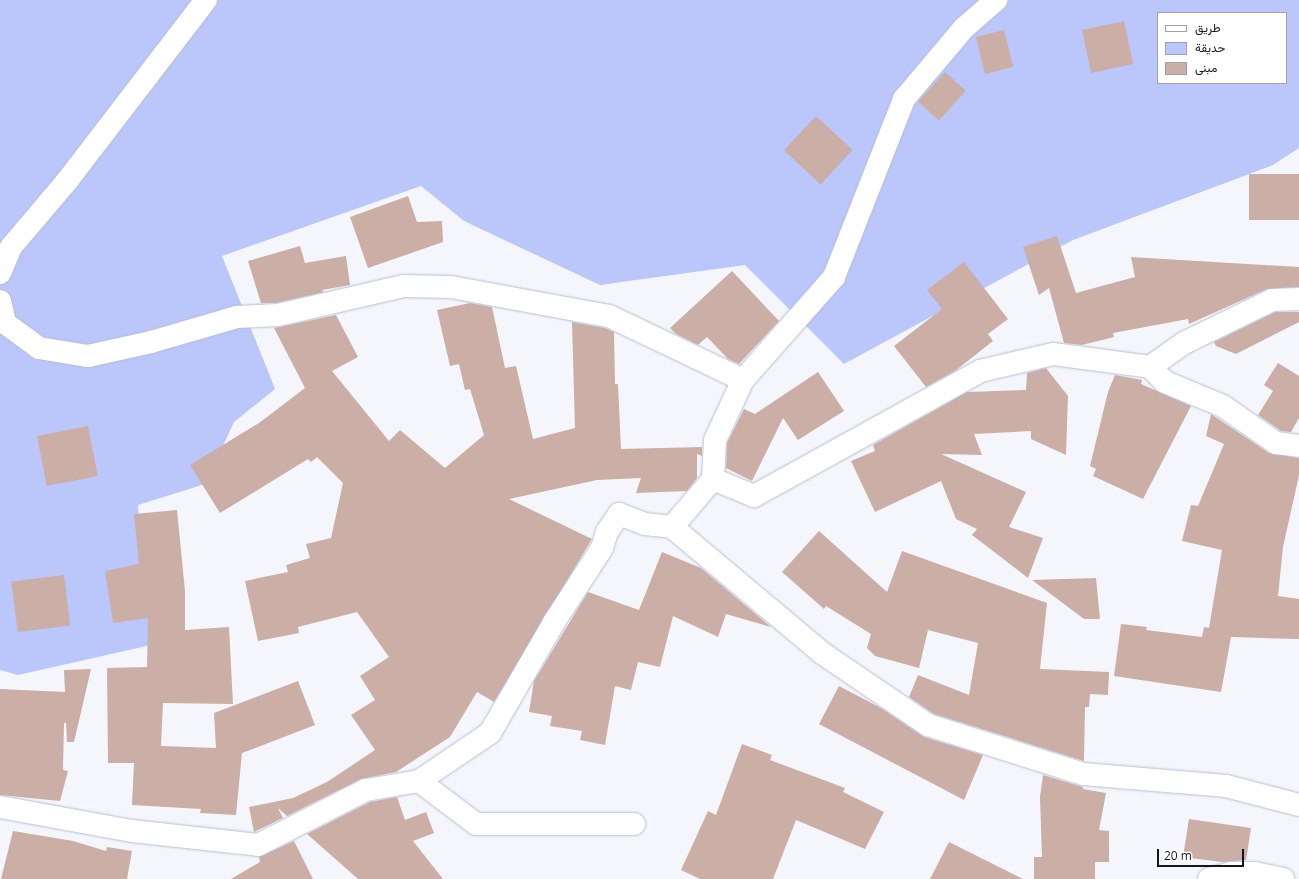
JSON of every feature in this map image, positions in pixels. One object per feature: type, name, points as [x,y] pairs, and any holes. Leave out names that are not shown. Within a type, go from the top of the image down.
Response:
[{"type":"street","points":[[0,273],[7,246],[67,181],[206,0]]},
{"type":"street","points":[[672,527],[713,479],[715,440],[742,380],[834,277],[904,99],[964,28],[996,0]]},
{"type":"street","points":[[0,301],[5,323],[39,348],[88,356],[151,342],[237,317],[278,315],[404,286],[451,287],[609,316],[742,380]]},
{"type":"street","points":[[1150,367],[1184,343],[1272,300],[1299,299]]},
{"type":"street","points":[[713,479],[754,496],[980,371],[1053,354],[1150,367],[1165,382],[1223,406],[1276,443],[1299,446]]},
{"type":"street","points":[[0,807],[132,831],[258,845],[366,790],[419,781],[490,733],[554,622],[602,548],[607,532],[619,514],[645,524],[672,527],[822,654],[928,724],[1083,774],[1226,786],[1299,806]]},
{"type":"street","points":[[419,781],[476,824],[634,824]]},
{"type":"street","points":[[1209,879],[1231,873],[1255,873],[1283,879]]},
{"type":"green space","points":[[0,0],[1299,0],[1299,148],[1273,165],[1073,240],[844,364],[745,265],[600,285],[464,221],[421,186],[222,256],[275,389],[234,422],[205,484],[138,505],[151,645],[18,675],[0,670]]},
{"type":"building","points":[[1124,21],[1133,64],[1091,73],[1082,30]]},
{"type":"building","points":[[1004,30],[1013,67],[985,74],[976,37]]},
{"type":"building","points":[[945,72],[966,91],[939,120],[918,102]]},
{"type":"building","points":[[816,116],[853,150],[821,184],[784,150]]},
{"type":"building","points":[[1249,174],[1299,174],[1299,220],[1249,220]]},
{"type":"building","points":[[408,196],[417,222],[442,221],[443,242],[368,268],[350,217]]},
{"type":"building","points":[[1057,236],[1076,293],[1135,277],[1131,257],[1299,267],[1299,287],[1267,289],[1189,324],[1188,319],[1113,333],[1114,337],[1082,345],[1064,343],[1049,288],[1039,295],[1023,247]]},
{"type":"building","points":[[300,246],[305,263],[346,256],[350,285],[322,290],[324,292],[276,303],[261,303],[248,261]]},
{"type":"building","points":[[964,262],[1008,319],[988,334],[993,341],[955,371],[926,387],[894,346],[942,309],[927,290]]},
{"type":"building","points":[[732,271],[779,321],[739,364],[728,359],[707,337],[698,345],[676,334],[670,328]]},
{"type":"building","points":[[470,303],[492,307],[505,368],[516,366],[533,439],[575,428],[572,322],[605,328],[614,332],[615,384],[618,384],[621,449],[702,447],[702,456],[697,454],[697,478],[687,491],[636,493],[641,478],[597,480],[509,499],[592,539],[494,702],[477,692],[450,737],[396,772],[361,779],[287,816],[278,808],[283,818],[254,832],[249,807],[293,798],[327,782],[375,750],[351,715],[375,700],[360,676],[389,657],[357,612],[298,627],[299,633],[258,641],[245,581],[288,572],[286,565],[310,558],[306,544],[331,538],[343,483],[317,457],[311,462],[308,459],[220,513],[190,465],[259,423],[305,388],[274,328],[336,315],[358,357],[332,371],[389,441],[400,430],[445,468],[484,435],[470,389],[465,390],[459,364],[450,366],[437,310]]},
{"type":"building","points":[[1275,312],[1299,312],[1299,322],[1236,354],[1216,346],[1214,342]]},
{"type":"building","points":[[1278,363],[1299,376],[1299,418],[1291,432],[1281,431],[1258,415],[1273,391],[1264,385]]},
{"type":"building","points":[[1046,368],[1068,396],[1066,455],[1031,439],[1031,431],[974,434],[982,455],[941,454],[1026,492],[1009,527],[1043,538],[1028,578],[972,535],[977,529],[956,519],[941,481],[875,512],[851,461],[875,451],[873,445],[967,392],[1026,390],[1027,373]]},
{"type":"building","points":[[818,372],[844,411],[798,440],[783,418],[752,481],[726,468],[727,443],[744,409],[755,414]]},
{"type":"building","points":[[1115,375],[1142,380],[1141,384],[1191,406],[1143,499],[1093,476],[1096,469],[1090,466],[1108,392]]},
{"type":"building","points":[[1211,414],[1269,453],[1299,458],[1299,475],[1283,547],[1278,596],[1299,599],[1299,639],[1231,637],[1221,692],[1114,676],[1121,624],[1147,627],[1146,630],[1202,637],[1204,627],[1209,628],[1222,550],[1182,541],[1191,505],[1198,506],[1224,444],[1206,436]]},
{"type":"building","points":[[88,426],[98,476],[47,486],[37,436]]},
{"type":"building","points":[[177,510],[185,591],[185,630],[229,627],[233,704],[163,703],[161,746],[216,748],[214,713],[298,681],[315,725],[242,753],[236,815],[200,813],[201,809],[132,805],[134,763],[108,763],[107,668],[147,667],[148,618],[113,623],[105,571],[139,564],[134,514]]},
{"type":"building","points":[[819,531],[887,592],[902,551],[1047,603],[1040,669],[1109,672],[1108,695],[1090,694],[1089,707],[1085,707],[1084,761],[934,714],[909,697],[918,675],[969,695],[978,643],[928,630],[919,668],[875,656],[867,648],[871,634],[826,606],[824,609],[782,572]]},
{"type":"building","points":[[662,552],[701,568],[771,627],[726,614],[718,637],[673,616],[660,667],[638,662],[631,690],[615,686],[605,745],[580,740],[582,731],[550,726],[552,716],[529,712],[534,681],[588,592],[639,610]]},
{"type":"building","points":[[64,575],[70,626],[18,632],[11,581]]},
{"type":"building","points":[[1096,578],[1100,619],[1084,619],[1032,580]]},
{"type":"building","points":[[91,669],[74,742],[67,742],[66,723],[64,723],[63,770],[68,771],[60,801],[0,795],[0,689],[65,692],[64,670]]},
{"type":"building","points":[[839,686],[881,708],[924,737],[983,755],[964,800],[819,724]]},
{"type":"building","points":[[742,744],[772,755],[770,760],[845,788],[843,792],[884,812],[865,849],[796,820],[773,879],[700,879],[681,870],[708,811],[716,815]]},
{"type":"building","points":[[1043,775],[1083,787],[1083,789],[1106,793],[1099,830],[1109,831],[1109,862],[1095,862],[1095,879],[1034,879],[1034,857],[1042,857],[1040,797]]},
{"type":"building","points":[[397,797],[405,820],[426,812],[434,833],[413,841],[443,879],[358,879],[307,834],[370,802]]},
{"type":"building","points":[[1189,819],[1251,828],[1246,860],[1222,862],[1183,857]]},
{"type":"building","points":[[13,831],[73,841],[106,851],[107,847],[132,851],[127,879],[1,879]]},
{"type":"building","points":[[294,841],[313,879],[231,879],[260,862],[259,857]]},
{"type":"building","points":[[949,842],[1023,879],[930,879]]}]
